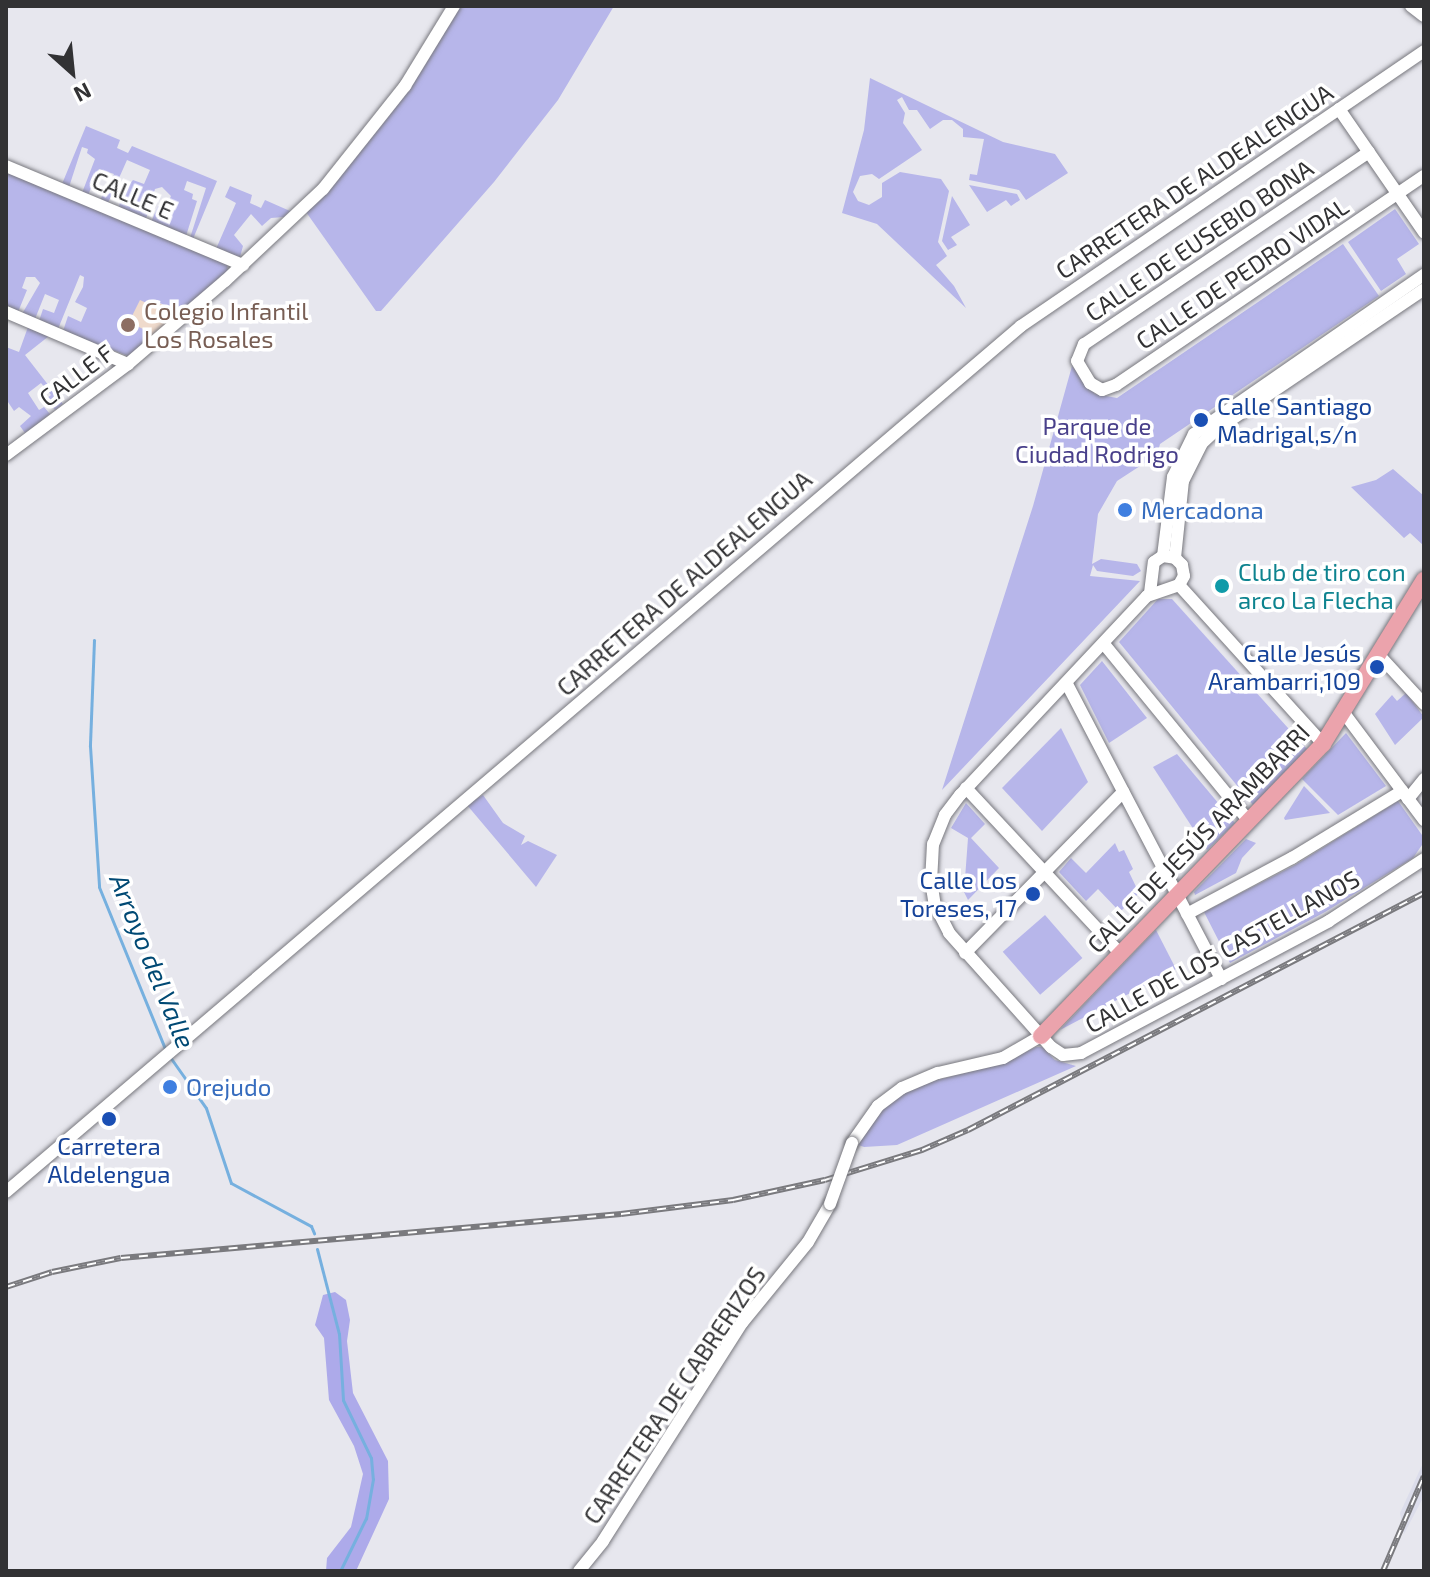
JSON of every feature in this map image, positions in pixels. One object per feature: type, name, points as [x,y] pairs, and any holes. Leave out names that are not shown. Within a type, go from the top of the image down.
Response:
[{"type":"main road","name":"CALLE DE JESÚS ARAMBARRI","points":[[1041,1036],[1323,744],[1422,587]]},
{"type":"street","name":"CALLE F","points":[[6,455],[128,364],[243,265],[323,189],[405,86],[454,6]]},
{"type":"street","points":[[1411,6],[1424,16]]},
{"type":"street","name":"CARRETERA DE ALDEALENGUA","points":[[6,1192],[1021,326],[1424,51]]},
{"type":"street","points":[[1339,109],[1424,232]]},
{"type":"street","name":"CALLE DE EUSEBIO BONA","points":[[1085,377],[1077,357],[1084,344],[1369,152]]},
{"type":"street","name":"CALLE E","points":[[6,166],[243,265]]},
{"type":"street","name":"CALLE DE PEDRO VIDAL","points":[[1085,377],[1095,388],[1109,389],[1424,176]]},
{"type":"street","points":[[1169,557],[1173,477],[1194,434],[1424,275]]},
{"type":"street","points":[[1169,557],[1185,475],[1198,449],[1209,436],[1424,289]]},
{"type":"street","points":[[6,312],[128,364]]},
{"type":"street","points":[[1169,557],[1182,565],[1184,576],[1179,585],[1150,593],[1154,562],[1169,557]]},
{"type":"street","points":[[1151,578],[1165,590]]},
{"type":"street","points":[[1179,585],[1323,744]]},
{"type":"street","name":"CALLE DE LOS CASTELLANOS","points":[[1150,593],[966,788],[941,822],[933,844],[931,871],[935,905],[949,933],[1041,1036],[1063,1055],[1081,1053],[1329,921],[1424,859]]},
{"type":"street","points":[[1104,644],[1249,821]]},
{"type":"street","points":[[1378,654],[1424,704]]},
{"type":"street","points":[[1067,684],[1221,979]]},
{"type":"street","points":[[1344,713],[1424,820]]},
{"type":"street","points":[[1187,914],[1405,795],[1424,779]]},
{"type":"street","points":[[966,788],[1121,954]]},
{"type":"street","points":[[965,953],[1123,792]]},
{"type":"street","name":"CARRETERA DE CABRERIZOS","points":[[579,1571],[603,1541],[742,1323],[808,1242],[830,1204],[852,1143],[878,1106],[902,1088],[938,1073],[1003,1058],[1041,1036]]},
{"type":"shaded area","points":[[106,281],[182,313],[133,354]]},
{"type":"shaded area","points":[[335,1292],[346,1300],[350,1320],[347,1341],[353,1393],[388,1461],[389,1499],[356,1571],[326,1571],[327,1558],[351,1527],[363,1474],[354,1446],[329,1400],[324,1338],[315,1325],[323,1295]]},
{"type":"shaded area","points":[[1424,1461],[1424,1496],[1404,1534],[1400,1513]]},
{"type":"green space","points":[[459,6],[614,6],[558,100],[494,182],[381,311],[376,311],[306,212],[382,125],[411,86]]},
{"type":"green space","points":[[870,78],[1003,142],[1055,154],[1068,173],[1026,200],[1019,190],[969,180],[970,174],[977,175],[984,139],[963,137],[963,129],[952,120],[943,120],[930,129],[917,110],[909,110],[902,97],[897,100],[905,113],[903,123],[922,150],[879,179],[872,174],[860,176],[853,192],[858,201],[869,205],[882,197],[882,183],[900,172],[941,179],[949,191],[938,242],[947,256],[936,265],[954,286],[966,308],[877,224],[842,213],[864,130]]},
{"type":"green space","points":[[86,126],[120,140],[117,148],[128,153],[132,146],[217,181],[193,239],[190,238],[206,188],[187,181],[184,190],[193,194],[192,199],[197,201],[186,236],[151,222],[158,206],[166,208],[171,196],[162,187],[155,189],[146,219],[119,208],[121,194],[133,180],[144,184],[150,170],[127,160],[108,203],[100,200],[114,174],[99,169],[88,195],[82,193],[95,159],[87,153],[88,149],[82,147],[69,187],[62,184]]},
{"type":"green space","points":[[6,172],[227,264],[228,271],[182,313],[160,303],[157,308],[140,300],[129,322],[149,332],[151,339],[128,356],[63,331],[68,316],[81,322],[87,308],[75,302],[83,287],[84,277],[80,275],[58,329],[39,321],[43,309],[54,313],[59,300],[45,294],[35,319],[22,314],[40,283],[35,277],[26,277],[22,288],[27,290],[18,312],[6,307]]},
{"type":"green space","points":[[969,185],[1017,194],[1020,200],[1011,206],[1006,200],[987,212]]},
{"type":"green space","points":[[230,186],[252,195],[250,203],[261,208],[265,200],[290,211],[284,217],[271,218],[262,226],[251,214],[234,235],[243,246],[240,257],[216,249],[236,203],[225,197]]},
{"type":"green space","points":[[952,196],[970,225],[951,237],[957,245],[948,250],[942,241]]},
{"type":"green space","points":[[1395,209],[1419,244],[1397,259],[1406,274],[1381,291],[1348,242]]},
{"type":"green space","name":"Parque de Ciudad Rodrigo","points":[[1343,244],[1379,296],[1160,444],[1157,455],[1117,481],[1098,514],[1092,564],[1101,559],[1137,564],[1141,571],[1133,576],[1097,571],[1093,565],[1090,576],[1140,581],[942,790],[1033,506],[1072,366],[1095,394],[1117,398]]},
{"type":"green space","points":[[28,327],[49,336],[25,355],[63,404],[55,410],[46,399],[51,395],[41,383],[28,393],[39,410],[44,407],[50,414],[25,433],[20,426],[31,416],[19,407],[14,411],[6,399],[6,347],[19,352]]},
{"type":"green space","points":[[1393,469],[1424,496],[1424,546],[1410,533],[1404,538],[1351,487],[1376,480]]},
{"type":"green space","points":[[1158,599],[1172,599],[1307,749],[1253,805],[1119,642]]},
{"type":"green space","points":[[1102,661],[1147,718],[1109,743],[1080,685]]},
{"type":"green space","points":[[1406,693],[1424,717],[1395,745],[1375,714],[1392,695],[1397,701]]},
{"type":"green space","points":[[1061,728],[1088,782],[1042,831],[1002,788]]},
{"type":"green space","points":[[1346,733],[1386,786],[1338,815],[1302,779]]},
{"type":"green space","points":[[1177,754],[1235,823],[1207,850],[1153,767]]},
{"type":"green space","points":[[1304,786],[1330,813],[1285,820],[1284,818]]},
{"type":"green space","points":[[483,795],[503,823],[525,836],[521,845],[528,841],[557,855],[536,887],[467,805]]},
{"type":"green space","points":[[1398,801],[1422,835],[1422,845],[1413,858],[1325,912],[1230,963],[1204,912],[1295,865]]},
{"type":"green space","points":[[966,803],[985,824],[971,838],[999,868],[968,900],[964,892],[968,838],[951,828]]},
{"type":"green space","points":[[1246,839],[1256,843],[1242,858],[1236,873],[1195,895],[1194,892]]},
{"type":"green space","points":[[1115,843],[1119,852],[1124,850],[1133,869],[1129,872],[1139,893],[1120,912],[1098,889],[1086,901],[1059,872],[1071,858],[1086,873]]},
{"type":"green space","points":[[1045,915],[1082,958],[1040,995],[1003,952]]},
{"type":"green space","points":[[1156,930],[1176,969],[1060,1030],[1101,987]]},
{"type":"green space","points":[[1042,1047],[1055,1060],[1076,1066],[897,1145],[864,1147],[856,1144],[879,1112],[904,1092],[922,1084],[1003,1063]]},
{"type":"waterway","name":"Arroyo del Valle","points":[[94,640],[90,746],[99,887],[166,1051]]},
{"type":"waterway","name":"Arroyo del Valle","points":[[170,1057],[206,1108],[231,1183],[311,1226],[314,1233]]},
{"type":"waterway","name":"Arroyo del Valle","points":[[317,1249],[339,1334],[343,1400],[371,1458],[373,1479],[366,1518],[340,1571]]},
{"type":"railway","points":[[6,1287],[52,1272],[121,1258],[621,1214],[733,1200],[825,1180],[922,1150],[968,1130],[1424,893]]},
{"type":"railway","points":[[1383,1571],[1424,1476]]},
{"type":"place","name":"Colegio Infantil Los Rosales","points":[[128,325]]},
{"type":"place","name":"Calle Santiago Madrigal,s/n","points":[[1201,420]]},
{"type":"place","name":"Mercadona","points":[[1125,510]]},
{"type":"place","name":"Club de tiro con arco La Flecha","points":[[1222,586]]},
{"type":"place","name":"Calle Jesús Arambarri,109","points":[[1377,667]]},
{"type":"place","name":"Calle Los Toreses, 17","points":[[1033,894]]},
{"type":"place","name":"Orejudo","points":[[170,1087]]},
{"type":"place","name":"Carretera Aldelengua","points":[[109,1119]]}]
